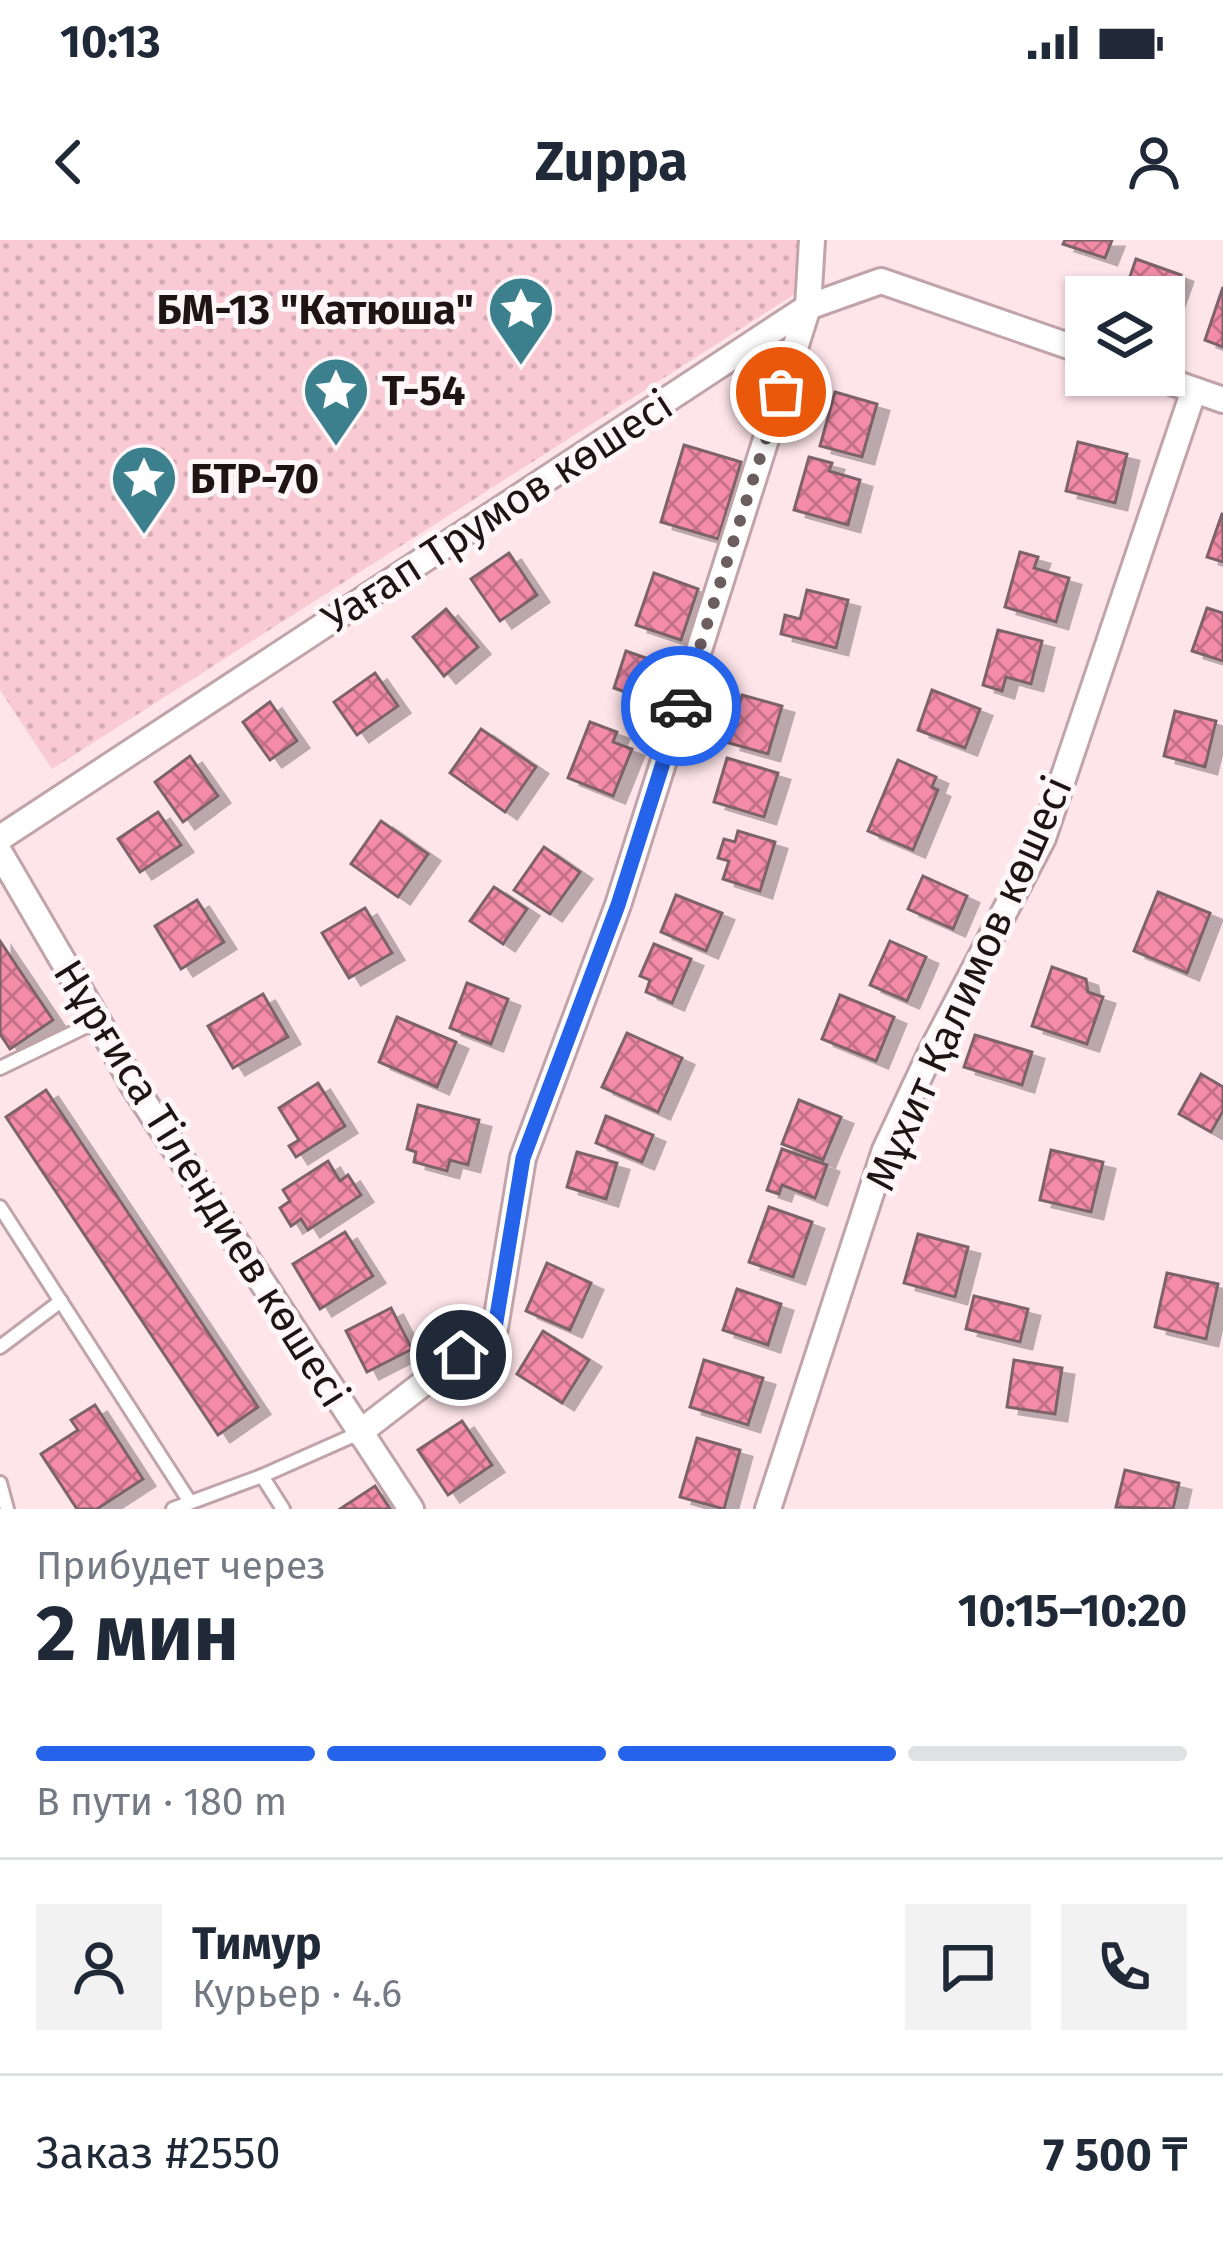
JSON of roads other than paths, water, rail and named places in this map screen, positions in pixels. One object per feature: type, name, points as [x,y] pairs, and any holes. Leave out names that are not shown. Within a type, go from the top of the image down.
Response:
[{"type":"street","points":[[359,1433],[495,1328],[523,1158],[618,905],[808,307],[812,240]]},
{"type":"street","name":"Уағап Трумов көшесі","points":[[0,838],[808,307],[880,281],[1065,345]]},
{"type":"street","points":[[1185,387],[1223,400]]},
{"type":"street","name":"Мұхит Қалимов көшесі","points":[[768,1509],[885,1150],[1043,838],[1194,390]]},
{"type":"street","name":"Нұрғиса Тілендиев көшесі","points":[[0,853],[133,1085],[411,1509]]},
{"type":"lane","points":[[0,1068],[98,1021]]},
{"type":"lane","points":[[0,1207],[190,1502]]},
{"type":"lane","points":[[0,1347],[61,1301]]},
{"type":"lane","points":[[172,1509],[359,1433]]},
{"type":"lane","points":[[262,1476],[283,1509]]},
{"type":"lane","points":[[0,1483],[7,1509]]},
{"type":"place","name":"БМ-13 \"Катюша\"","points":[[521,368]]},
{"type":"place","name":"Т-54","points":[[336,449]]},
{"type":"place","name":"БТР-70","points":[[144,537]]}]
